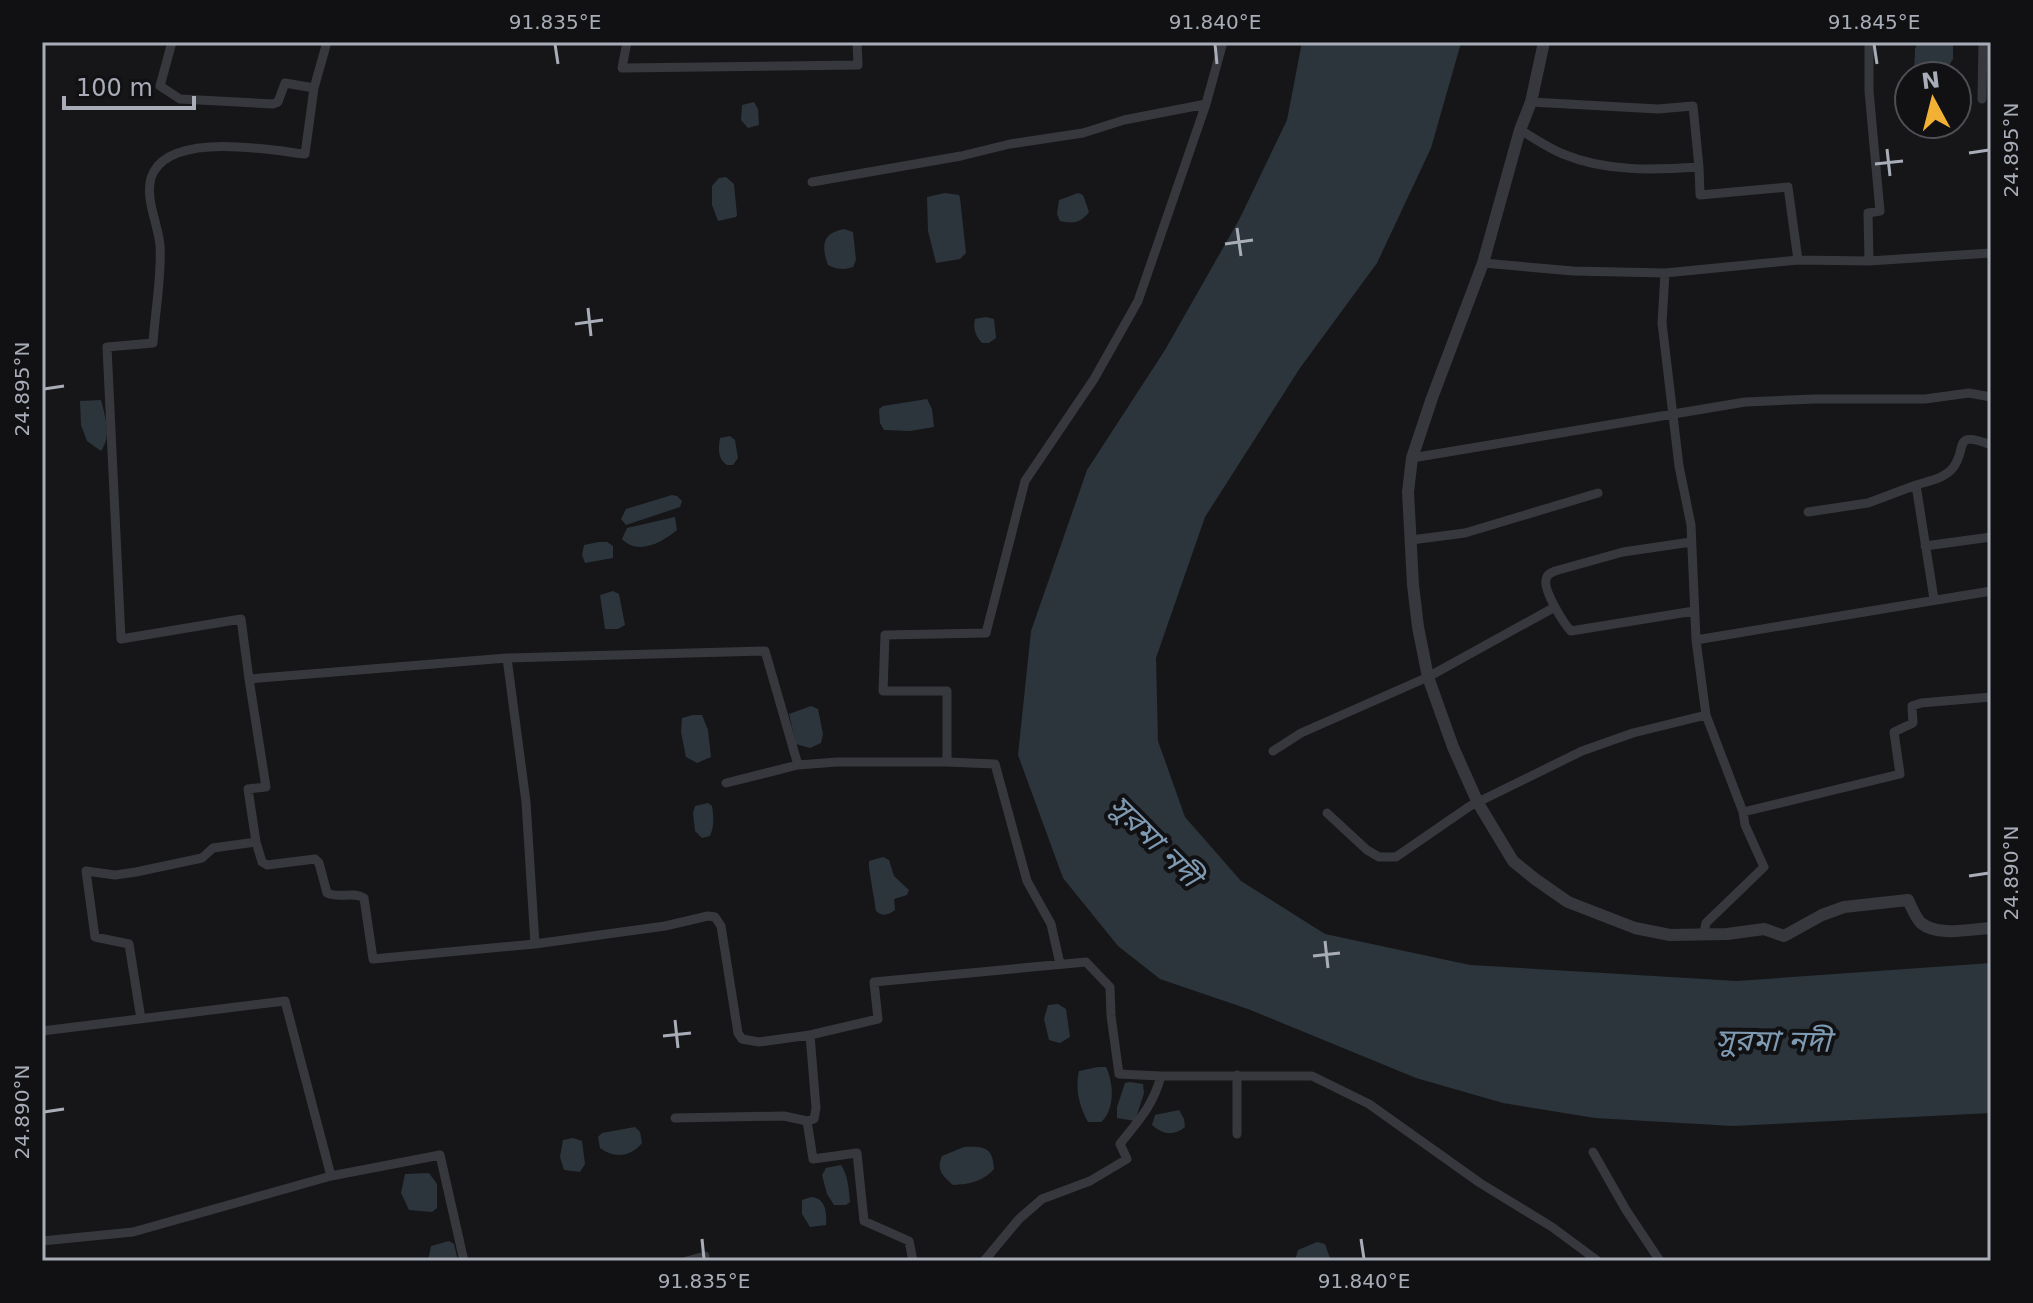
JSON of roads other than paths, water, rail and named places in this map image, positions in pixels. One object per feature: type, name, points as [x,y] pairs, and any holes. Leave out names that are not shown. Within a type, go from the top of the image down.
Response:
[{"type":"street","points":[[172,42],[160,86],[180,99],[273,104],[278,102],[281,86],[285,83],[314,88]]},
{"type":"street","points":[[327,42],[314,88],[305,154],[238,146],[191,148],[164,159],[152,177],[151,198],[160,245],[153,343],[107,347],[121,639],[241,619],[266,787],[248,789],[262,862],[267,865],[315,859],[319,863],[327,893],[360,895],[364,898],[373,959],[535,944],[715,917],[721,926],[738,1033],[742,1039],[759,1042],[810,1035],[878,1019],[874,982],[1086,962],[1110,987],[1119,1074],[1312,1076],[1369,1104],[1598,1261]]},
{"type":"street","points":[[627,42],[622,68],[858,65],[857,42]]},
{"type":"street","points":[[947,762],[947,691],[883,691],[885,635],[986,633],[1025,481],[1094,379],[1138,301],[1206,104],[1223,42]]},
{"type":"street","points":[[1544,42],[1531,102],[1520,130],[1483,263],[1412,458],[1408,492],[1418,627],[1428,677],[1453,747],[1478,803],[1513,861],[1568,902],[1635,928],[1670,935],[1764,929],[1784,936],[1844,907],[1908,900],[1918,921],[1930,928],[1951,931],[1991,928]]},
{"type":"street","points":[[1869,42],[1869,91],[1880,211],[1868,213],[1869,261]]},
{"type":"street","points":[[1982,99],[1983,42]]},
{"type":"street","points":[[1531,102],[1658,109],[1690,105],[1695,110],[1700,195],[1788,187],[1798,260]]},
{"type":"street","points":[[812,182],[1083,133],[1124,120],[1206,104]]},
{"type":"street","points":[[1520,130],[1564,154],[1596,163],[1645,170],[1699,167]]},
{"type":"street","points":[[1483,263],[1573,271],[1665,273],[1798,260],[1869,261],[1991,253]]},
{"type":"street","points":[[1665,273],[1662,323],[1672,413],[1691,525],[1696,640],[1706,715],[1763,870],[1706,923],[1704,933]]},
{"type":"street","points":[[1412,458],[1745,402],[1910,399],[1969,393],[1991,397]]},
{"type":"street","points":[[1808,512],[1868,503],[1950,471],[1958,457],[1959,447],[1967,439],[1976,438],[1991,445]]},
{"type":"street","points":[[1916,485],[1934,599]]},
{"type":"street","points":[[1411,540],[1465,533],[1598,493]]},
{"type":"street","points":[[1925,546],[1991,537]]},
{"type":"street","points":[[1691,542],[1623,552],[1550,573],[1545,585],[1568,629],[1578,632],[1694,611]]},
{"type":"street","points":[[1696,640],[1991,591]]},
{"type":"street","points":[[1273,751],[1301,733],[1428,677],[1555,607]]},
{"type":"street","points":[[249,679],[507,658],[765,651],[798,765]]},
{"type":"street","points":[[507,658],[526,802],[535,944]]},
{"type":"street","points":[[1743,812],[1900,774],[1894,732],[1913,723],[1912,706],[1991,697]]},
{"type":"street","points":[[1327,813],[1367,850],[1379,857],[1396,857],[1470,806],[1582,751],[1633,733],[1706,715]]},
{"type":"street","points":[[726,783],[798,765],[837,762],[995,764],[1027,881],[1051,924],[1060,964]]},
{"type":"street","points":[[141,1019],[129,944],[95,937],[86,871],[115,875],[136,872],[202,858],[213,848],[256,842]]},
{"type":"street","points":[[42,1031],[285,1001],[331,1176]]},
{"type":"street","points":[[675,1118],[784,1116],[807,1121],[814,1119],[816,1108],[810,1035]]},
{"type":"street","points":[[1237,1075],[1237,1134]]},
{"type":"street","points":[[984,1261],[1019,1219],[1042,1199],[1090,1181],[1127,1159],[1120,1144],[1141,1122],[1161,1076]]},
{"type":"street","points":[[807,1121],[813,1159],[857,1153],[864,1221],[909,1241],[913,1261]]},
{"type":"street","points":[[1593,1152],[1660,1261]]},
{"type":"street","points":[[42,1241],[133,1232],[331,1176],[440,1155],[464,1261]]},
{"type":"street","points":[[687,1261],[705,1256]]},
{"type":"water","name":"সুরমা নদী","points":[[1302,42],[1461,43],[1431,148],[1377,263],[1300,368],[1205,517],[1156,658],[1158,741],[1185,817],[1241,881],[1325,934],[1470,965],[1737,981],[1991,963],[1991,1113],[1733,1126],[1595,1118],[1503,1103],[1416,1078],[1248,1009],[1160,979],[1118,946],[1063,878],[1018,755],[1031,631],[1087,470],[1165,350],[1240,218],[1287,120]]},
{"type":"water","points":[[1918,42],[1953,42],[1953,59],[1915,60]]},
{"type":"water","points":[[754,102],[758,109],[759,125],[748,128],[741,120],[742,105]]},
{"type":"water","points":[[726,177],[734,184],[737,215],[718,221],[712,205],[712,186],[719,178]]},
{"type":"water","points":[[945,193],[959,195],[966,253],[960,259],[936,263],[928,231],[927,197]]},
{"type":"water","points":[[1078,193],[1083,195],[1089,212],[1076,222],[1060,221],[1057,214],[1059,200]]},
{"type":"water","points":[[844,229],[853,232],[856,260],[853,267],[834,268],[828,265],[825,241],[831,234]]},
{"type":"water","points":[[986,317],[994,319],[996,338],[982,343],[976,335],[974,322]]},
{"type":"water","points":[[927,399],[932,409],[934,427],[910,431],[884,430],[879,409],[883,406]]},
{"type":"water","points":[[101,400],[107,432],[101,451],[87,441],[81,425],[80,401]]},
{"type":"water","points":[[730,436],[735,440],[738,458],[733,465],[727,465],[720,457],[719,442],[720,438]]},
{"type":"water","points":[[672,495],[682,501],[680,507],[626,525],[621,519],[626,509]]},
{"type":"water","points":[[675,517],[677,530],[658,543],[643,547],[628,544],[622,539],[627,528]]},
{"type":"water","points":[[599,542],[613,546],[613,558],[585,563],[582,555],[584,545]]},
{"type":"water","points":[[613,591],[619,594],[625,625],[618,629],[605,629],[600,595]]},
{"type":"water","points":[[811,706],[818,709],[823,734],[821,743],[810,748],[796,744],[789,714]]},
{"type":"water","points":[[702,715],[708,730],[711,757],[697,763],[686,757],[681,732],[682,718]]},
{"type":"water","points":[[708,803],[712,806],[713,825],[710,836],[702,838],[695,831],[693,813],[695,806]]},
{"type":"water","points":[[883,857],[889,860],[894,876],[909,890],[907,895],[894,899],[895,910],[886,915],[876,911],[869,868],[869,861]]},
{"type":"water","points":[[1058,1004],[1066,1009],[1070,1037],[1060,1043],[1049,1040],[1044,1019],[1048,1005]]},
{"type":"water","points":[[1106,1067],[1109,1073],[1111,1104],[1101,1122],[1088,1122],[1079,1097],[1079,1071]]},
{"type":"water","points":[[1125,1083],[1143,1084],[1144,1093],[1135,1121],[1117,1118],[1117,1107]]},
{"type":"water","points":[[1179,1110],[1185,1127],[1181,1130],[1168,1133],[1152,1125],[1155,1115]]},
{"type":"water","points":[[635,1127],[640,1132],[642,1143],[628,1154],[617,1155],[600,1148],[598,1137],[602,1133]]},
{"type":"water","points":[[573,1138],[582,1141],[585,1164],[580,1172],[564,1170],[560,1157],[563,1140]]},
{"type":"water","points":[[964,1147],[986,1149],[992,1156],[994,1169],[975,1182],[953,1185],[941,1172],[940,1161],[942,1156]]},
{"type":"water","points":[[841,1165],[847,1178],[850,1202],[834,1205],[827,1194],[822,1175],[826,1168]]},
{"type":"water","points":[[429,1173],[437,1184],[437,1208],[432,1212],[409,1210],[401,1193],[405,1174]]},
{"type":"water","points":[[811,1197],[823,1203],[826,1225],[810,1227],[802,1214],[802,1200]]},
{"type":"water","points":[[449,1241],[454,1244],[458,1261],[428,1261],[431,1246]]},
{"type":"water","points":[[1317,1242],[1325,1244],[1331,1261],[1295,1261],[1298,1250]]}]
